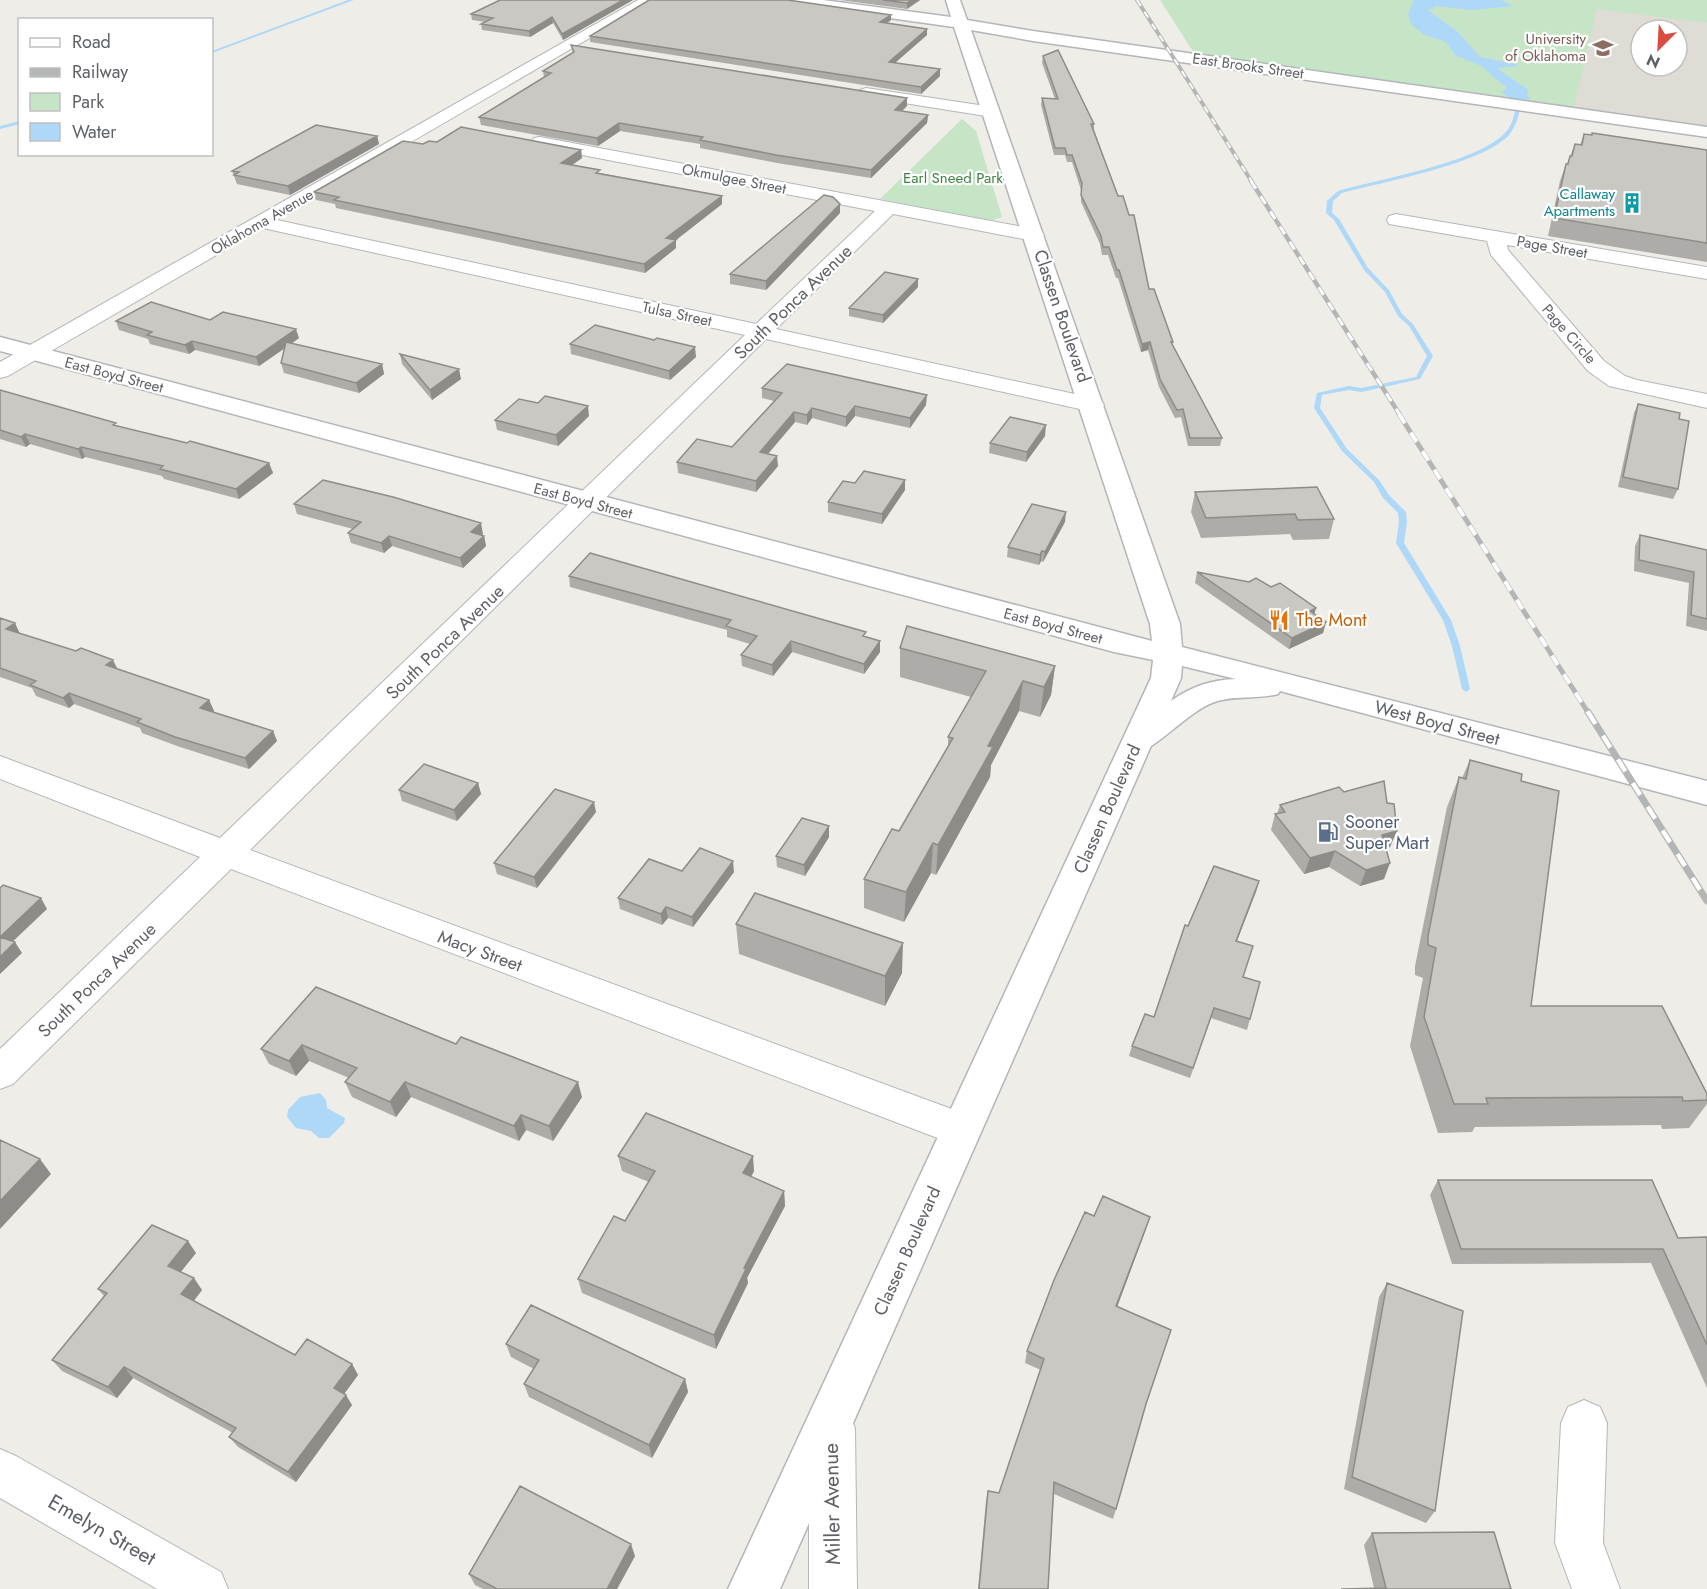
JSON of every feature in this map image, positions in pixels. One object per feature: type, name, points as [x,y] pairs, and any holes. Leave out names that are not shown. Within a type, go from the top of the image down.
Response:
[{"type":"street","name":"Oklahoma Avenue","points":[[0,370],[648,0]]},
{"type":"street","name":"East Brooks Street","points":[[789,0],[1707,132]]},
{"type":"street","points":[[911,16],[941,15],[954,3]]},
{"type":"street","name":"Classen Boulevard","points":[[754,1589],[1166,678],[1168,654],[1166,624],[1120,496],[1093,405],[954,3]]},
{"type":"street","points":[[973,57],[984,42],[993,38],[1033,36]]},
{"type":"street","points":[[569,45],[592,48]]},
{"type":"street","points":[[846,89],[992,112]]},
{"type":"street","points":[[435,123],[458,127]]},
{"type":"street","name":"Okmulgee Street","points":[[528,140],[1034,235]]},
{"type":"street","name":"South Ponca Avenue","points":[[0,1073],[227,855],[888,208]]},
{"type":"street","name":"Page Street","points":[[1396,220],[1707,273]]},
{"type":"street","name":"Tulsa Street","points":[[261,222],[1093,405]]},
{"type":"street","name":"Page Circle","points":[[1496,237],[1498,251],[1596,366],[1617,381],[1632,386],[1707,400]]},
{"type":"street","name":"East Boyd Street","points":[[0,344],[1124,645],[1168,654]]},
{"type":"street","name":"West Boyd Street","points":[[1168,654],[1209,662],[1707,793]]},
{"type":"street","points":[[1138,741],[1182,706],[1216,690],[1272,687],[1315,690]]},
{"type":"street","name":"Macy Street","points":[[0,767],[227,855],[962,1130]]},
{"type":"street","name":"Miller Avenue","points":[[832,1418],[833,1589]]},
{"type":"street","points":[[1584,1423],[1578,1543],[1596,1589]]},
{"type":"street","name":"Emelyn Street","points":[[0,1472],[204,1589]]},
{"type":"shaded area","name":"University of Oklahoma","points":[[1576,0],[1707,0],[1707,129],[1550,107]]},
{"type":"green space","points":[[1160,0],[1707,0],[1707,23],[1689,21],[1689,18],[1668,18],[1597,9],[1574,107],[1194,53]]},
{"type":"green space","name":"Earl Sneed Park","points":[[962,119],[976,131],[1002,217],[993,220],[977,218],[880,199]]},
{"type":"water","points":[[1414,0],[1501,0],[1513,6],[1472,10],[1436,6],[1428,10],[1458,32],[1480,57],[1517,64],[1517,66],[1497,68],[1528,90],[1527,95],[1530,99],[1514,100],[1501,92],[1507,88],[1481,66],[1455,55],[1446,42],[1423,34],[1411,24],[1408,14]]},
{"type":"water","points":[[320,1093],[326,1100],[327,1108],[345,1118],[344,1123],[329,1138],[319,1138],[311,1131],[296,1128],[287,1117],[288,1110],[300,1097]]},
{"type":"building","points":[[500,0],[623,0],[562,34],[552,17],[529,31],[481,24],[493,18],[471,14]]},
{"type":"building","points":[[649,0],[788,0],[891,15],[880,22],[927,29],[889,62],[940,69],[921,87],[590,36]]},
{"type":"building","points":[[883,0],[912,0],[907,3]]},
{"type":"building","points":[[571,45],[907,98],[895,110],[928,115],[871,170],[776,155],[700,140],[703,137],[619,123],[597,138],[479,117],[551,73],[543,71],[574,52]]},
{"type":"building","points":[[1058,50],[1094,124],[1091,124],[1118,196],[1123,196],[1129,215],[1134,215],[1149,289],[1154,289],[1173,342],[1171,342],[1222,438],[1190,438],[1183,409],[1177,410],[1160,379],[1150,342],[1142,344],[1119,270],[1117,270],[1109,247],[1103,247],[1101,236],[1081,195],[1082,183],[1072,155],[1067,155],[1065,148],[1055,148],[1042,98],[1058,99],[1043,56]]},
{"type":"building","points":[[316,125],[377,136],[288,186],[234,175],[239,172],[232,171]]},
{"type":"building","points":[[461,127],[581,150],[561,163],[600,170],[596,173],[722,196],[666,238],[676,240],[644,264],[334,200],[339,197],[314,192],[403,141],[423,144],[429,141],[437,142]]},
{"type":"building","name":"Callaway Apartments","points":[[1592,133],[1707,150],[1707,243],[1554,218],[1566,164],[1572,156],[1575,144],[1582,145],[1584,134],[1592,135]]},
{"type":"building","points":[[824,195],[833,197],[840,204],[766,281],[730,274]]},
{"type":"building","points":[[885,272],[918,279],[883,315],[849,308]]},
{"type":"building","points":[[151,302],[210,320],[223,312],[296,329],[256,357],[192,341],[185,345],[147,335],[152,332],[116,321]]},
{"type":"building","points":[[595,325],[654,340],[657,338],[695,347],[669,371],[570,344]]},
{"type":"building","points":[[286,342],[382,364],[356,383],[281,363]]},
{"type":"building","points":[[400,354],[459,369],[430,390]]},
{"type":"building","points":[[787,364],[927,395],[910,418],[855,406],[846,417],[812,408],[807,415],[794,412],[760,452],[777,456],[756,481],[677,462],[697,439],[732,447],[782,393],[762,388]]},
{"type":"building","points":[[0,390],[116,423],[113,425],[187,443],[190,441],[269,463],[236,489],[160,469],[163,466],[81,447],[78,449],[25,434],[21,437],[0,430]]},
{"type":"building","points":[[545,396],[588,406],[556,435],[495,420],[519,399],[538,403]]},
{"type":"building","points":[[1638,404],[1680,413],[1679,419],[1689,421],[1678,489],[1623,477]]},
{"type":"building","points":[[1010,417],[1046,425],[1027,452],[990,443]]},
{"type":"building","points":[[864,471],[905,480],[882,514],[828,502],[843,481],[855,483]]},
{"type":"building","points":[[323,480],[393,497],[481,523],[471,532],[484,536],[460,558],[389,536],[381,543],[348,533],[361,522],[294,504]]},
{"type":"building","points":[[1317,487],[1334,519],[1298,520],[1295,514],[1206,518],[1195,492]]},
{"type":"building","points":[[1032,504],[1066,512],[1045,552],[1042,551],[1040,555],[1008,547]]},
{"type":"building","points":[[1640,535],[1707,550],[1707,619],[1691,615],[1694,572],[1639,560]]},
{"type":"building","points":[[590,553],[866,632],[863,636],[880,641],[864,664],[791,641],[772,665],[741,655],[757,636],[726,626],[731,620],[569,576]]},
{"type":"building","points":[[1197,572],[1249,582],[1256,578],[1271,587],[1280,583],[1316,608],[1310,611],[1326,622],[1292,638]]},
{"type":"building","points":[[0,618],[15,623],[6,629],[76,651],[81,648],[113,660],[106,665],[209,700],[200,708],[273,731],[245,758],[175,737],[137,722],[141,719],[69,693],[63,698],[30,685],[36,681],[0,668]]},
{"type":"building","points":[[907,626],[1055,666],[1044,687],[1023,681],[988,746],[993,747],[938,845],[933,843],[906,892],[864,879],[892,829],[899,831],[953,738],[948,737],[986,671],[900,648]]},
{"type":"building","points":[[1470,760],[1522,774],[1521,781],[1559,791],[1531,1006],[1662,1006],[1707,1094],[1707,1100],[1683,1101],[1682,1097],[1486,1098],[1488,1104],[1454,1104],[1424,1017],[1436,948],[1428,945],[1428,936],[1459,777],[1466,779]]},
{"type":"building","points":[[424,764],[478,783],[454,810],[399,790]]},
{"type":"building","points":[[1384,781],[1387,803],[1394,804],[1397,831],[1382,835],[1390,863],[1366,870],[1335,851],[1310,858],[1275,814],[1285,812],[1280,805],[1339,787],[1344,792]]},
{"type":"building","points":[[555,789],[594,802],[534,877],[494,863]]},
{"type":"building","points":[[802,818],[829,826],[804,865],[776,856]]},
{"type":"building","points":[[700,848],[733,861],[692,917],[666,907],[661,914],[618,898],[649,859],[682,871]]},
{"type":"building","points":[[1214,866],[1259,881],[1236,941],[1253,946],[1243,977],[1260,982],[1250,1019],[1214,1008],[1193,1068],[1132,1046],[1145,1014],[1154,1017],[1185,925],[1188,926]]},
{"type":"building","points":[[3,885],[41,898],[0,937],[0,888]]},
{"type":"building","points":[[755,893],[903,943],[885,976],[736,924]]},
{"type":"building","points":[[0,937],[15,942],[0,957]]},
{"type":"building","points":[[316,987],[456,1044],[461,1037],[578,1082],[549,1126],[521,1115],[514,1126],[405,1082],[390,1102],[345,1082],[357,1068],[302,1045],[289,1061],[261,1049]]},
{"type":"building","points":[[646,1113],[753,1156],[743,1173],[784,1191],[744,1268],[746,1269],[714,1335],[578,1279],[614,1216],[625,1221],[655,1171],[618,1156]]},
{"type":"building","points":[[0,1140],[40,1159],[0,1201]]},
{"type":"building","points":[[1438,1180],[1652,1180],[1678,1238],[1707,1237],[1707,1345],[1663,1249],[1461,1249]]},
{"type":"building","points":[[1103,1196],[1150,1217],[1116,1306],[1171,1330],[1146,1404],[1116,1509],[1054,1482],[1048,1589],[979,1589],[988,1491],[999,1493],[1044,1359],[1027,1351],[1054,1280],[1085,1212],[1094,1216]]},
{"type":"building","points":[[152,1225],[188,1241],[168,1266],[194,1278],[181,1294],[295,1355],[307,1339],[352,1364],[334,1388],[346,1395],[288,1472],[229,1437],[236,1428],[124,1367],[108,1387],[52,1360],[107,1293],[98,1289]]},
{"type":"building","points":[[1387,1283],[1463,1311],[1435,1511],[1352,1477]]},
{"type":"building","points":[[531,1305],[685,1379],[649,1445],[524,1384],[539,1360],[506,1344]]},
{"type":"building","points":[[520,1486],[631,1544],[607,1589],[497,1589],[469,1574]]},
{"type":"building","points":[[1494,1532],[1511,1589],[1341,1589],[1386,1588],[1372,1533]]},
{"type":"waterway","points":[[213,52],[352,0]]},
{"type":"waterway","points":[[1466,689],[1447,620],[1400,543],[1402,512],[1386,496],[1377,481],[1344,450],[1317,408],[1319,394],[1349,388],[1361,390],[1418,378],[1430,356],[1411,325],[1400,315],[1387,291],[1366,269],[1336,219],[1329,213],[1330,201],[1340,192],[1429,169],[1476,153],[1494,144],[1512,127],[1519,100]]},
{"type":"waterway","points":[[0,128],[18,123]]},
{"type":"railway","points":[[1137,0],[1252,182]]},
{"type":"railway","points":[[1251,181],[1400,415]]},
{"type":"railway","points":[[1399,414],[1589,714]]},
{"type":"railway","points":[[1588,712],[1707,901]]},
{"type":"place","name":"University of Oklahoma","points":[[1603,48]]},
{"type":"place","name":"Callaway Apartments","points":[[1632,203]]},
{"type":"place","name":"The Mont","points":[[1279,620]]},
{"type":"place","name":"Sooner Super Mart","points":[[1328,832]]}]
